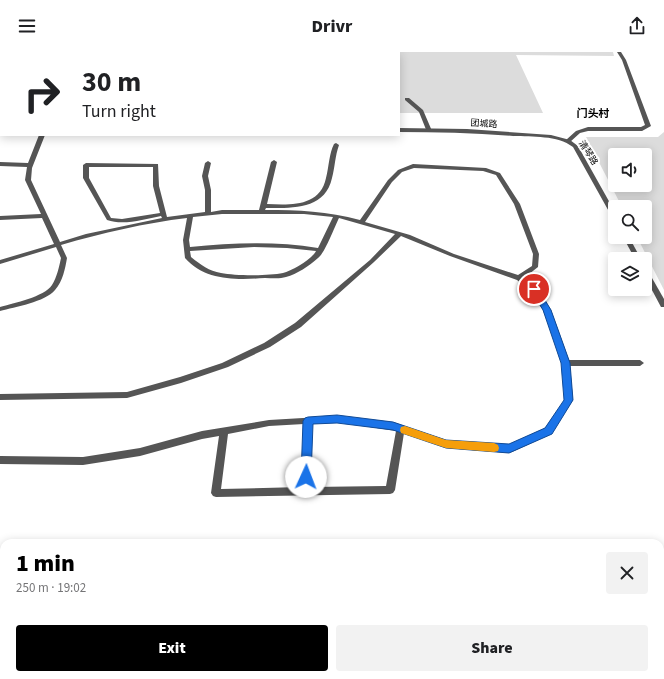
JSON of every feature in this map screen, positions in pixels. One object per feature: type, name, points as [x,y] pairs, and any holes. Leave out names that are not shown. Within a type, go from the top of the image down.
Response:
[{"type":"street","points":[[568,140],[578,132],[588,129],[642,129],[648,126],[624,60],[619,52]]},
{"type":"street","points":[[407,98],[421,111],[429,131]]},
{"type":"street","name":"团城路","points":[[400,130],[467,131],[551,137],[568,140]]},
{"type":"street","points":[[0,309],[26,302],[51,290],[61,272],[64,258],[28,180],[30,165],[42,136]]},
{"type":"street","name":"清琴路","points":[[568,140],[575,146],[608,205]]},
{"type":"street","points":[[164,217],[155,183],[156,165],[86,165],[86,178],[109,218],[115,221],[164,217],[190,217],[222,212],[304,205],[315,200],[324,190],[328,180],[332,156],[336,145]]},
{"type":"street","points":[[263,209],[274,162]]},
{"type":"street","points":[[208,163],[205,176],[208,190],[208,214]]},
{"type":"street","points":[[0,164],[30,165]]},
{"type":"street","points":[[360,223],[390,181],[400,171],[413,166],[484,169],[498,174],[516,204],[536,254],[535,267],[519,278]]},
{"type":"street","points":[[0,460],[83,460],[140,452],[202,435],[269,423],[337,419],[393,426],[446,444],[509,449],[548,431],[569,400],[566,363],[547,310],[534,289],[519,278],[452,255],[399,234],[337,216],[263,209]]},
{"type":"street","points":[[0,218],[44,216]]},
{"type":"street","points":[[190,217],[186,240],[188,258],[202,270],[220,275],[245,277],[285,275],[300,268],[317,256],[337,216]]},
{"type":"street","points":[[0,262],[86,236],[164,217]]},
{"type":"street","points":[[0,397],[127,394],[181,380],[224,365],[267,345],[298,325],[372,261],[399,234]]},
{"type":"street","points":[[187,250],[240,245],[272,244],[321,250]]},
{"type":"street","points":[[652,284],[664,305]]},
{"type":"street","points":[[566,363],[640,363]]},
{"type":"street","points":[[306,491],[308,421]]},
{"type":"street","points":[[224,431],[216,493],[390,490],[401,428]]},
{"type":"shaded area","points":[[400,52],[613,52],[614,56],[516,55],[543,113],[400,113]]},
{"type":"shaded area","points":[[664,132],[664,290],[652,266],[652,252],[645,252],[641,244],[652,244],[652,200],[618,200],[614,192],[652,192],[652,148],[608,148],[608,180],[586,137],[658,137]]},
{"type":"slow traffic","points":[[405,430],[446,444],[494,448]]},
{"type":"district","name":"门头村","points":[[593,113]]},
{"type":"route","points":[[306,477],[308,421],[337,419],[393,426],[446,444],[509,449],[548,431],[569,400],[566,363],[547,310],[534,289]]}]
